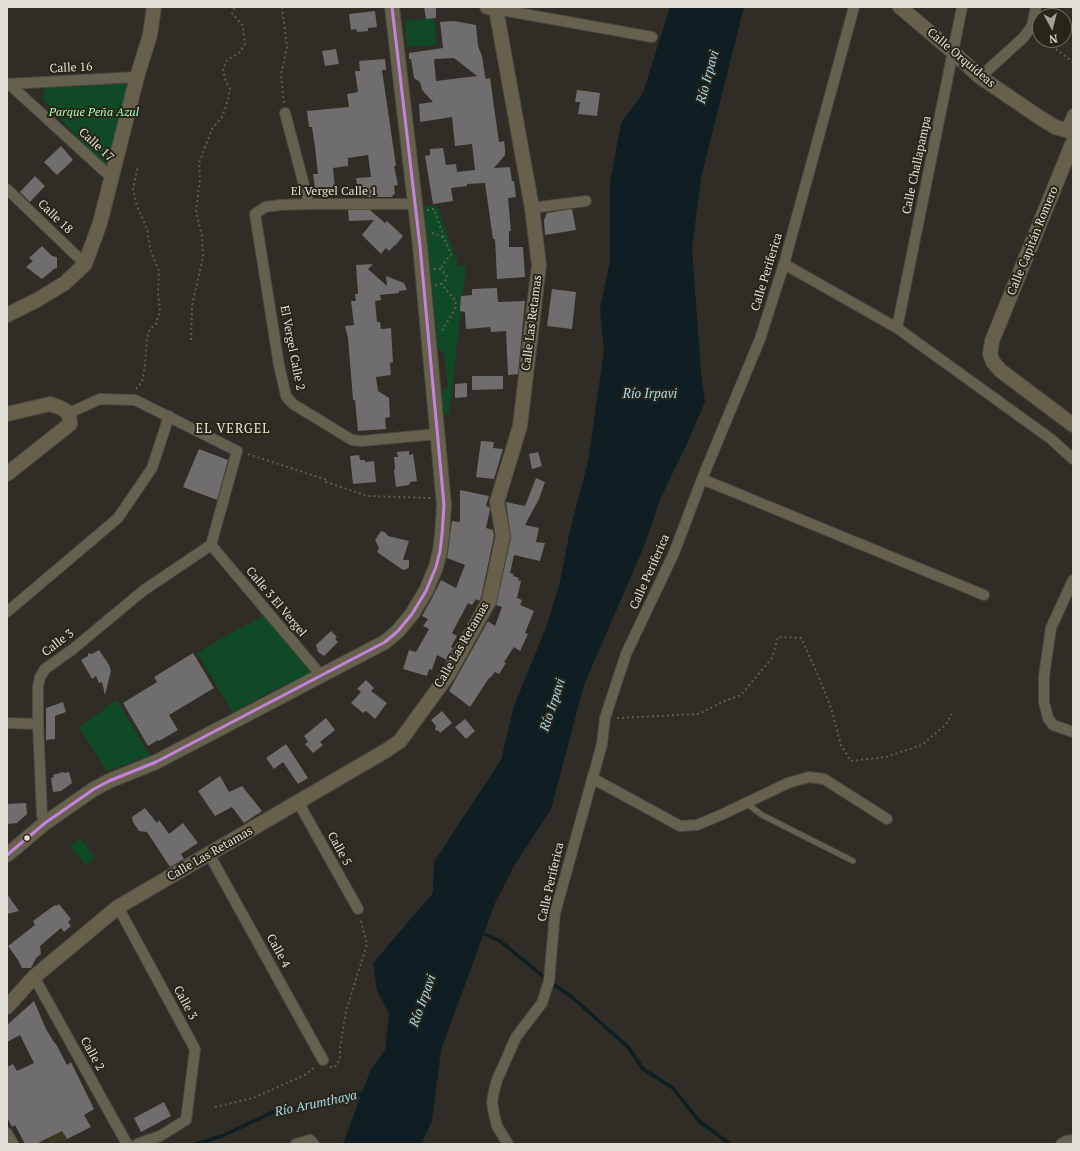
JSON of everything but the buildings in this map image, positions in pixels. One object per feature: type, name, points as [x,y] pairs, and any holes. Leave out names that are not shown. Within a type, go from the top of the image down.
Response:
[{"type":"street","points":[[7,315],[38,300],[65,283],[85,264],[100,223],[137,77],[150,35],[154,7]]},
{"type":"street","points":[[7,855],[45,823],[94,789],[109,781],[156,762],[384,642],[398,631],[412,614],[426,591],[436,567],[442,535],[444,505],[437,434],[421,207],[392,7]]},
{"type":"street","name":"Calle Periferica","points":[[508,1144],[497,1126],[492,1102],[494,1091],[497,1080],[516,1037],[542,1003],[549,981],[555,913],[602,744],[605,718],[626,654],[674,552],[702,479],[760,339],[784,264],[854,7]]},
{"type":"street","name":"Calle Orquídeas","points":[[900,7],[980,77],[1039,117],[1071,135]]},
{"type":"street","name":"Calle Challapampa","points":[[897,328],[962,7]]},
{"type":"street","points":[[980,77],[1023,38],[1032,26],[1036,7]]},
{"type":"street","points":[[492,8],[652,37]]},
{"type":"street","name":"Calle Las Retamas","points":[[7,1007],[34,977],[118,907],[400,741],[448,675],[489,601],[503,536],[497,502],[520,426],[539,265],[532,208],[492,8]]},
{"type":"street","name":"Calle 16","points":[[8,84],[137,77]]},
{"type":"street","name":"Calle 17","points":[[8,84],[111,177]]},
{"type":"street","points":[[285,113],[309,204]]},
{"type":"street","points":[[1071,135],[1073,114]]},
{"type":"street","name":"Calle Capitán Romero","points":[[1071,135],[992,341],[990,354],[993,362],[1001,371],[1073,425]]},
{"type":"street","name":"Calle 18","points":[[7,190],[85,264]]},
{"type":"street","points":[[532,208],[586,201]]},
{"type":"street","name":"El Vergel Calle 1","points":[[255,214],[266,207],[309,204],[421,207]]},
{"type":"street","name":"El Vergel Calle 2","points":[[255,214],[279,365],[286,396],[293,404],[352,440],[362,441],[437,434]]},
{"type":"street","points":[[784,264],[897,328],[1052,439],[1072,456]]},
{"type":"street","points":[[69,413],[100,399],[135,400],[237,451],[211,545]]},
{"type":"street","points":[[7,414],[50,404],[69,413]]},
{"type":"street","points":[[7,474],[70,424],[69,413]]},
{"type":"street","points":[[7,612],[118,518],[152,468],[169,416]]},
{"type":"street","points":[[702,479],[984,595]]},
{"type":"street","name":"Calle 3 El Vergel","points":[[211,545],[315,668],[320,677]]},
{"type":"street","name":"Calle 3","points":[[45,823],[42,815],[38,724],[38,687],[40,677],[45,669],[73,649],[144,590],[211,545]]},
{"type":"street","points":[[1073,580],[1051,628],[1044,676],[1044,702],[1048,718],[1053,726],[1073,732]]},
{"type":"street","points":[[7,722],[38,724]]},
{"type":"street","points":[[592,778],[680,826],[697,825],[788,783],[809,777],[824,779],[886,819]]},
{"type":"street","name":"Calle 5","points":[[298,802],[358,909]]},
{"type":"street","name":"Calle 4","points":[[209,854],[324,1060]]},
{"type":"street","name":"Calle 3","points":[[118,907],[195,1049],[186,1120],[160,1136],[137,1144]]},
{"type":"street","name":"Calle 2","points":[[34,977],[127,1144]]},
{"type":"street","points":[[7,1133],[13,1144]]},
{"type":"street","points":[[296,1144],[310,1140],[314,1144]]},
{"type":"street","points":[[1061,1144],[1066,1141],[1073,1140]]},
{"type":"lane","points":[[746,803],[762,815],[853,861]]},
{"type":"path","points":[[191,340],[192,306],[203,257],[202,236],[196,212],[200,178],[199,163],[212,129],[222,117],[228,100],[230,89],[226,82],[223,70],[227,60],[239,53],[245,44],[243,26],[232,13],[235,7]]},
{"type":"path","points":[[282,7],[287,47],[281,75],[285,113]]},
{"type":"path","points":[[1055,48],[1073,62]]},
{"type":"path","points":[[128,400],[142,382],[147,338],[150,329],[156,324],[160,311],[158,293],[159,271],[151,252],[146,229],[132,189],[138,166]]},
{"type":"path","points":[[421,207],[434,210],[451,254],[440,269]]},
{"type":"path","points":[[429,232],[444,238]]},
{"type":"path","points":[[432,269],[440,269],[446,274],[446,280],[441,284],[434,285]]},
{"type":"path","points":[[439,335],[455,309],[456,301],[441,284]]},
{"type":"path","points":[[237,451],[326,480],[326,482],[368,496],[430,498],[430,505]]},
{"type":"path","points":[[605,718],[699,714],[720,703],[741,695],[772,658],[778,637],[801,638],[831,708],[841,745],[851,761],[886,757],[922,744],[946,724],[952,714]]},
{"type":"path","points":[[215,1106],[260,1096],[305,1075],[324,1060],[328,1067],[335,1067],[338,1063],[346,1011],[367,944],[358,909]]},
{"type":"shaded area","points":[[62,1131],[67,1141],[62,1143],[60,1140],[51,1144],[48,1138]]},
{"type":"green space","points":[[434,18],[437,45],[407,47],[405,21]]},
{"type":"green space","name":"Parque Peña Azul","points":[[127,84],[129,86],[111,164],[107,166],[102,164],[46,103],[43,97],[45,87],[52,85]]},
{"type":"green space","points":[[424,206],[437,206],[459,266],[466,266],[449,415],[444,415],[442,392],[448,386],[444,353],[438,347]]},
{"type":"green space","points":[[264,616],[310,666],[309,672],[308,674],[270,692],[233,713],[197,653],[234,631]]},
{"type":"green space","points":[[117,700],[150,756],[106,771],[79,727]]},
{"type":"green space","points":[[81,839],[95,857],[85,865],[70,846]]},
{"type":"water","name":"Río Irpavi","points":[[670,7],[744,7],[701,178],[692,249],[701,372],[705,402],[661,497],[645,544],[584,685],[551,809],[514,866],[495,903],[441,1050],[432,1121],[421,1144],[343,1144],[371,1069],[385,1050],[389,1014],[377,991],[373,963],[433,893],[434,862],[501,760],[514,706],[547,625],[560,582],[570,530],[588,462],[604,350],[600,308],[610,261],[610,182],[621,123],[643,93]]},
{"type":"waterway","points":[[480,932],[500,941],[549,981],[573,998],[628,1047],[643,1069],[673,1088],[699,1121],[730,1144]]},
{"type":"waterway","name":"Río Arumthaya","points":[[196,1144],[222,1136],[273,1112],[338,1101],[364,1093]]},
{"type":"transit line","points":[[7,855],[45,823],[94,789],[109,781],[156,762],[385,642],[398,631],[412,614],[426,591],[436,567],[440,551],[444,505],[420,246],[392,7]]},
{"type":"district","name":"EL VERGEL","points":[[233,429]]}]
